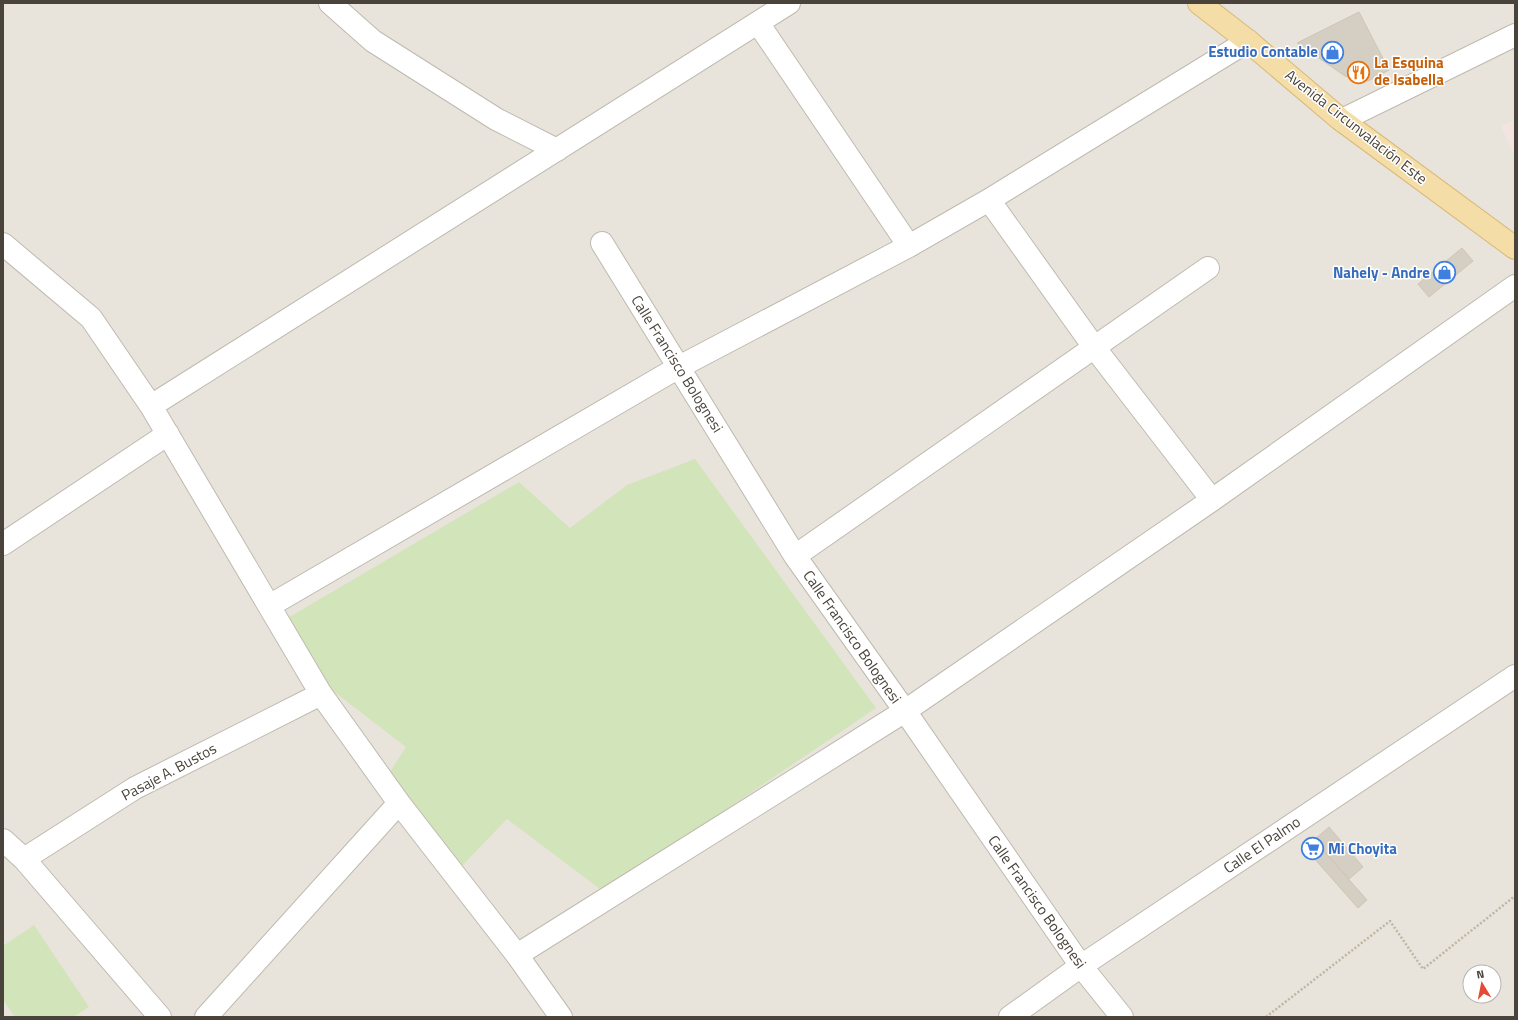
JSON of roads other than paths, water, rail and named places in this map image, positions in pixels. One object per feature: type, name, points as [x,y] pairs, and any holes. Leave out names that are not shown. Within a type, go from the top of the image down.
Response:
[{"type":"main road","name":"Avenida Circunvalación Este","points":[[1199,3],[1248,41],[1342,120],[1515,248]]},
{"type":"street","points":[[330,3],[373,41],[496,119],[557,150]]},
{"type":"street","points":[[151,406],[789,3]]},
{"type":"street","points":[[758,23],[909,246]]},
{"type":"street","points":[[1342,120],[1515,35]]},
{"type":"street","points":[[269,606],[679,367],[909,246],[989,200],[1248,41]]},
{"type":"street","points":[[989,200],[1094,347],[1212,500]]},
{"type":"street","name":"Calle Francisco Bolognesi","points":[[602,243],[795,556],[905,711],[1081,966],[1122,1017]]},
{"type":"street","points":[[3,244],[91,318],[151,406],[321,694],[399,803],[517,955],[561,1017]]},
{"type":"street","points":[[795,556],[1208,268]]},
{"type":"street","points":[[517,955],[905,711],[1212,500],[1515,286]]},
{"type":"street","points":[[3,544],[168,434]]},
{"type":"street","name":"Calle El Palmo","points":[[1010,1017],[1081,966],[1515,676]]},
{"type":"street","name":"Pasaje A. Bustos","points":[[24,859],[135,788],[321,694]]},
{"type":"street","points":[[206,1017],[399,803]]},
{"type":"street","points":[[3,840],[24,859],[160,1017]]},
{"type":"place","name":"Estudio Contable","points":[[1333,52]]},
{"type":"place","name":"La Esquina de Isabella","points":[[1359,72]]},
{"type":"place","name":"Nahely - Andre","points":[[1445,273]]},
{"type":"place","name":"Mi Choyita","points":[[1313,849]]}]
